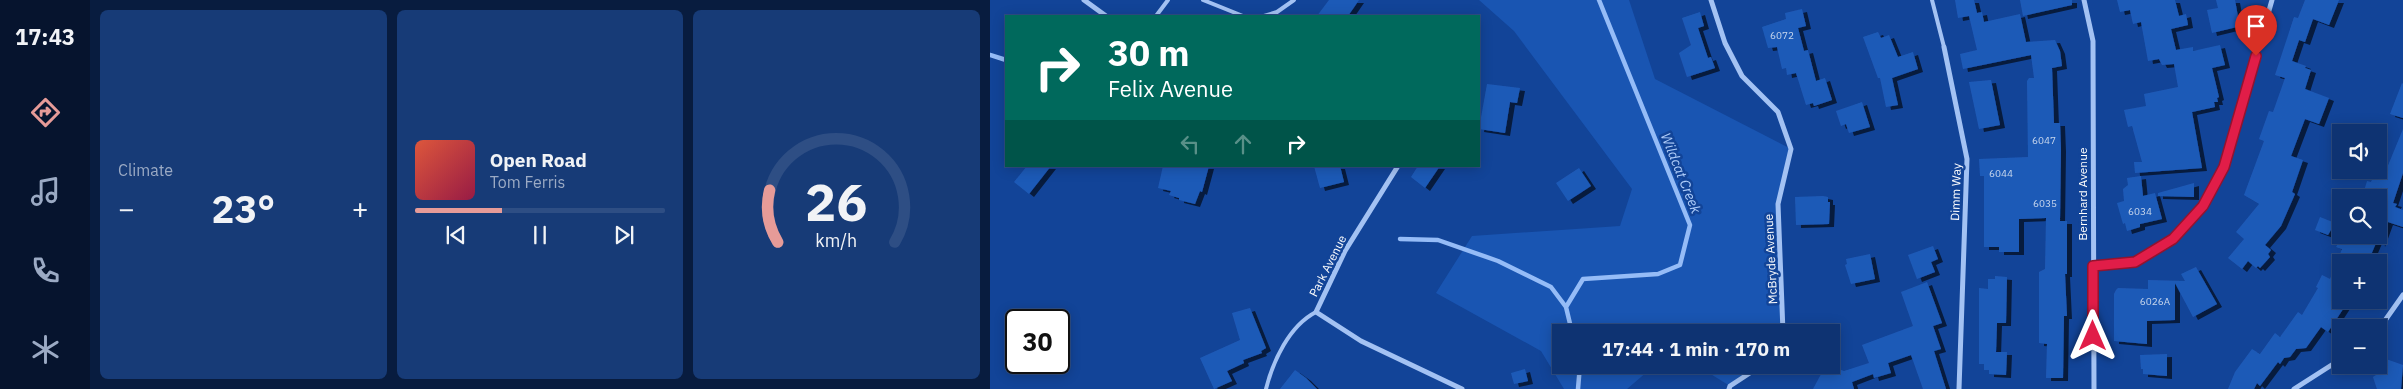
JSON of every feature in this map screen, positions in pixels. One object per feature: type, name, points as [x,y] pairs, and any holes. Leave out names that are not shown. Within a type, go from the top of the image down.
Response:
[{"type":"street","points":[[1084,0],[1105,15]]},
{"type":"street","name":"McBryde Avenue","points":[[1711,0],[1725,43],[1742,76],[1778,112],[1791,149],[1778,204],[1783,324]]},
{"type":"street","name":"Bernhard Avenue","points":[[2084,0],[2093,41],[2094,389]]},
{"type":"street","points":[[2093,266],[2135,262],[2173,239],[2203,206],[2224,167],[2272,0]]},
{"type":"street","name":"Dimm Way","points":[[1944,47],[1967,159],[1960,389]]},
{"type":"street","name":"Park Avenue","points":[[1397,167],[1345,251],[1316,312],[1361,341],[1462,389]]},
{"type":"street","points":[[2386,319],[2403,296]]},
{"type":"street","points":[[2294,389],[2332,365]]},
{"type":"street","points":[[1729,389],[1730,386],[1748,374]]},
{"type":"lane","points":[[1157,15],[1168,0]]},
{"type":"lane","points":[[1203,0],[1240,15]]},
{"type":"lane","points":[[1267,15],[1277,12],[1294,0]]},
{"type":"lane","name":"Dimm Way","points":[[1932,0],[1944,47]]},
{"type":"lane","points":[[1266,389],[1282,349],[1304,318],[1316,312]]},
{"type":"shaded area","points":[[1479,0],[1629,0],[1655,79],[1791,149],[1778,204],[1783,324],[1552,324],[1552,369],[1541,351],[1436,293],[1472,236],[1620,226],[1632,189],[1514,31]]},
{"type":"shaded area","points":[[1555,374],[1644,374],[1627,389],[1564,389]]},
{"type":"shaded area","points":[[1711,374],[1748,374],[1730,386]]},
{"type":"building","points":[[1329,0],[1359,0],[1349,15],[1318,15]]},
{"type":"building","points":[[1955,0],[1974,0],[1977,13],[1982,12],[1984,22],[2020,14],[2026,42],[2055,40],[2060,51],[2062,66],[2052,68],[2054,123],[2060,123],[2060,221],[2067,221],[2067,274],[2065,274],[2067,316],[2064,316],[2063,378],[2046,378],[2047,344],[2039,343],[2039,272],[2045,269],[2046,218],[2019,219],[2019,252],[1999,252],[1999,247],[1984,247],[1984,176],[1980,176],[1979,159],[2028,157],[2027,81],[2029,78],[2034,78],[2031,55],[1963,69],[1960,54],[1977,50],[1969,16],[1958,18]]},
{"type":"building","points":[[2020,0],[2072,0],[2072,5],[2023,16]]},
{"type":"building","points":[[2117,0],[2175,0],[2179,16],[2186,14],[2188,25],[2171,29],[2176,50],[2193,47],[2193,51],[2220,45],[2225,65],[2212,68],[2219,97],[2217,98],[2218,102],[2214,102],[2215,107],[2192,112],[2202,168],[2135,173],[2134,162],[2142,162],[2132,126],[2128,127],[2124,110],[2146,106],[2144,94],[2178,87],[2174,64],[2162,65],[2159,59],[2148,61],[2141,22],[2133,24],[2130,10],[2120,12]]},
{"type":"building","points":[[2216,0],[2235,0],[2239,22],[2236,23],[2237,27],[2212,33],[2207,10],[2218,8]]},
{"type":"building","points":[[2305,0],[2339,0],[2329,25],[2313,19],[2305,42],[2299,40],[2292,61],[2311,70],[2305,89],[2329,98],[2319,124],[2305,119],[2291,156],[2303,160],[2292,192],[2295,194],[2281,226],[2265,245],[2271,250],[2268,254],[2270,257],[2260,268],[2258,266],[2256,268],[2248,261],[2242,269],[2228,258],[2244,239],[2236,232],[2259,204],[2244,195],[2264,141],[2259,139],[2269,111],[2273,112],[2285,78],[2275,75],[2294,17],[2298,18]]},
{"type":"building","points":[[1802,9],[1806,26],[1798,28],[1804,51],[1808,50],[1816,81],[1825,78],[1832,100],[1814,106],[1813,103],[1806,105],[1796,73],[1787,75],[1786,68],[1782,69],[1777,47],[1768,48],[1762,27],[1786,19],[1785,13]]},
{"type":"building","points":[[1700,12],[1704,26],[1698,28],[1708,58],[1711,57],[1715,68],[1687,77],[1679,53],[1691,45],[1682,18]]},
{"type":"building","points":[[1878,32],[1881,38],[1889,35],[1898,57],[1913,52],[1918,69],[1892,78],[1898,105],[1886,107],[1880,78],[1878,78],[1863,37]]},
{"type":"building","points":[[1991,80],[2000,125],[1979,129],[1969,82]]},
{"type":"building","points":[[1487,84],[1520,88],[1517,103],[1510,102],[1505,133],[1480,129]]},
{"type":"building","points":[[2403,84],[2403,118],[2390,114]]},
{"type":"building","points":[[1862,102],[1870,127],[1849,133],[1846,124],[1841,126],[1836,111]]},
{"type":"building","points":[[2403,129],[2403,173],[2393,203],[2397,204],[2395,207],[2403,210],[2403,227],[2388,222],[2387,225],[2387,189],[2365,189],[2367,181],[2387,179],[2387,168]]},
{"type":"building","points":[[1026,167],[1050,167],[1029,194],[1014,182]]},
{"type":"building","points":[[1163,167],[1209,167],[1202,192],[1200,191],[1195,204],[1179,200],[1179,198],[1169,195],[1171,191],[1158,188]]},
{"type":"building","points":[[1314,167],[1340,167],[1344,182],[1320,188]]},
{"type":"building","points":[[1417,167],[1439,167],[1425,188],[1411,177]]},
{"type":"building","points":[[1579,168],[1591,186],[1568,201],[1556,183]]},
{"type":"building","points":[[2141,176],[2143,196],[2155,193],[2162,219],[2140,224],[2140,227],[2127,231],[2117,203],[2124,201],[2123,189],[2128,185],[2127,178]]},
{"type":"building","points":[[2194,183],[2194,197],[2158,196],[2158,193]]},
{"type":"building","points":[[1795,197],[1828,197],[1828,202],[1830,202],[1829,224],[1796,225]]},
{"type":"building","points":[[2320,217],[2332,222],[2332,228],[2328,235],[2315,230]]},
{"type":"building","points":[[2338,244],[2376,244],[2371,254],[2340,254],[2342,249],[2336,247]]},
{"type":"building","points":[[1933,246],[1938,259],[1931,262],[1935,272],[1917,279],[1908,255]]},
{"type":"building","points":[[1870,254],[1875,279],[1851,284],[1845,265],[1847,264],[1846,259]]},
{"type":"building","points":[[2196,267],[2217,304],[2193,317],[2175,283],[2175,320],[2147,321],[2147,344],[2114,341],[2114,294],[2118,288],[2148,289],[2148,280],[2185,281],[2181,274]]},
{"type":"building","points":[[2332,274],[2332,309],[2343,309],[2337,319],[2332,319],[2332,326],[2328,332],[2321,327],[2306,348],[2296,349],[2290,357],[2284,358],[2280,364],[2278,362],[2260,386],[2257,383],[2254,389],[2228,389],[2235,372],[2252,349],[2260,354],[2275,333],[2280,337],[2298,312],[2302,315],[2318,288],[2316,287],[2322,275],[2330,279]]},
{"type":"building","points":[[1995,276],[2007,277],[2006,323],[1997,323],[1996,352],[2007,352],[2006,375],[1989,374],[1989,370],[1984,370],[1984,364],[1979,364],[1979,288],[1988,289],[1988,279],[1995,279]]},
{"type":"building","points":[[1927,282],[1942,323],[1933,326],[1941,349],[1934,351],[1946,389],[1923,389],[1911,355],[1888,363],[1891,373],[1874,378],[1873,374],[1852,382],[1854,389],[1813,389],[1821,374],[1840,374],[1840,370],[1844,371],[1869,363],[1862,345],[1913,326],[1901,292]]},
{"type":"building","points":[[1250,308],[1266,348],[1261,351],[1262,353],[1243,360],[1244,363],[1227,371],[1232,381],[1214,389],[1200,358],[1240,340],[1232,313]]},
{"type":"building","points":[[2167,354],[2167,376],[2143,374],[2140,355]]},
{"type":"building","points":[[2387,359],[2403,365],[2401,389],[2377,389],[2373,377],[2378,374],[2387,374]]},
{"type":"building","points":[[1525,369],[1528,381],[1514,384],[1511,373]]},
{"type":"building","points":[[1295,370],[1306,378],[1317,389],[1280,389]]},
{"type":"waterway","name":"Wildcat Creek","points":[[1570,324],[1566,307],[1583,279],[1658,274],[1680,265],[1690,225],[1599,0]]},
{"type":"waterway","points":[[990,55],[1005,60]]},
{"type":"waterway","points":[[1400,239],[1438,240],[1498,261],[1551,287],[1566,307]]},
{"type":"waterway","name":"Wildcat Creek","points":[[1578,389],[1579,374]]},
{"type":"route","points":[[2093,336],[2093,266],[2135,262],[2173,239],[2203,206],[2224,167],[2256,56]]}]
